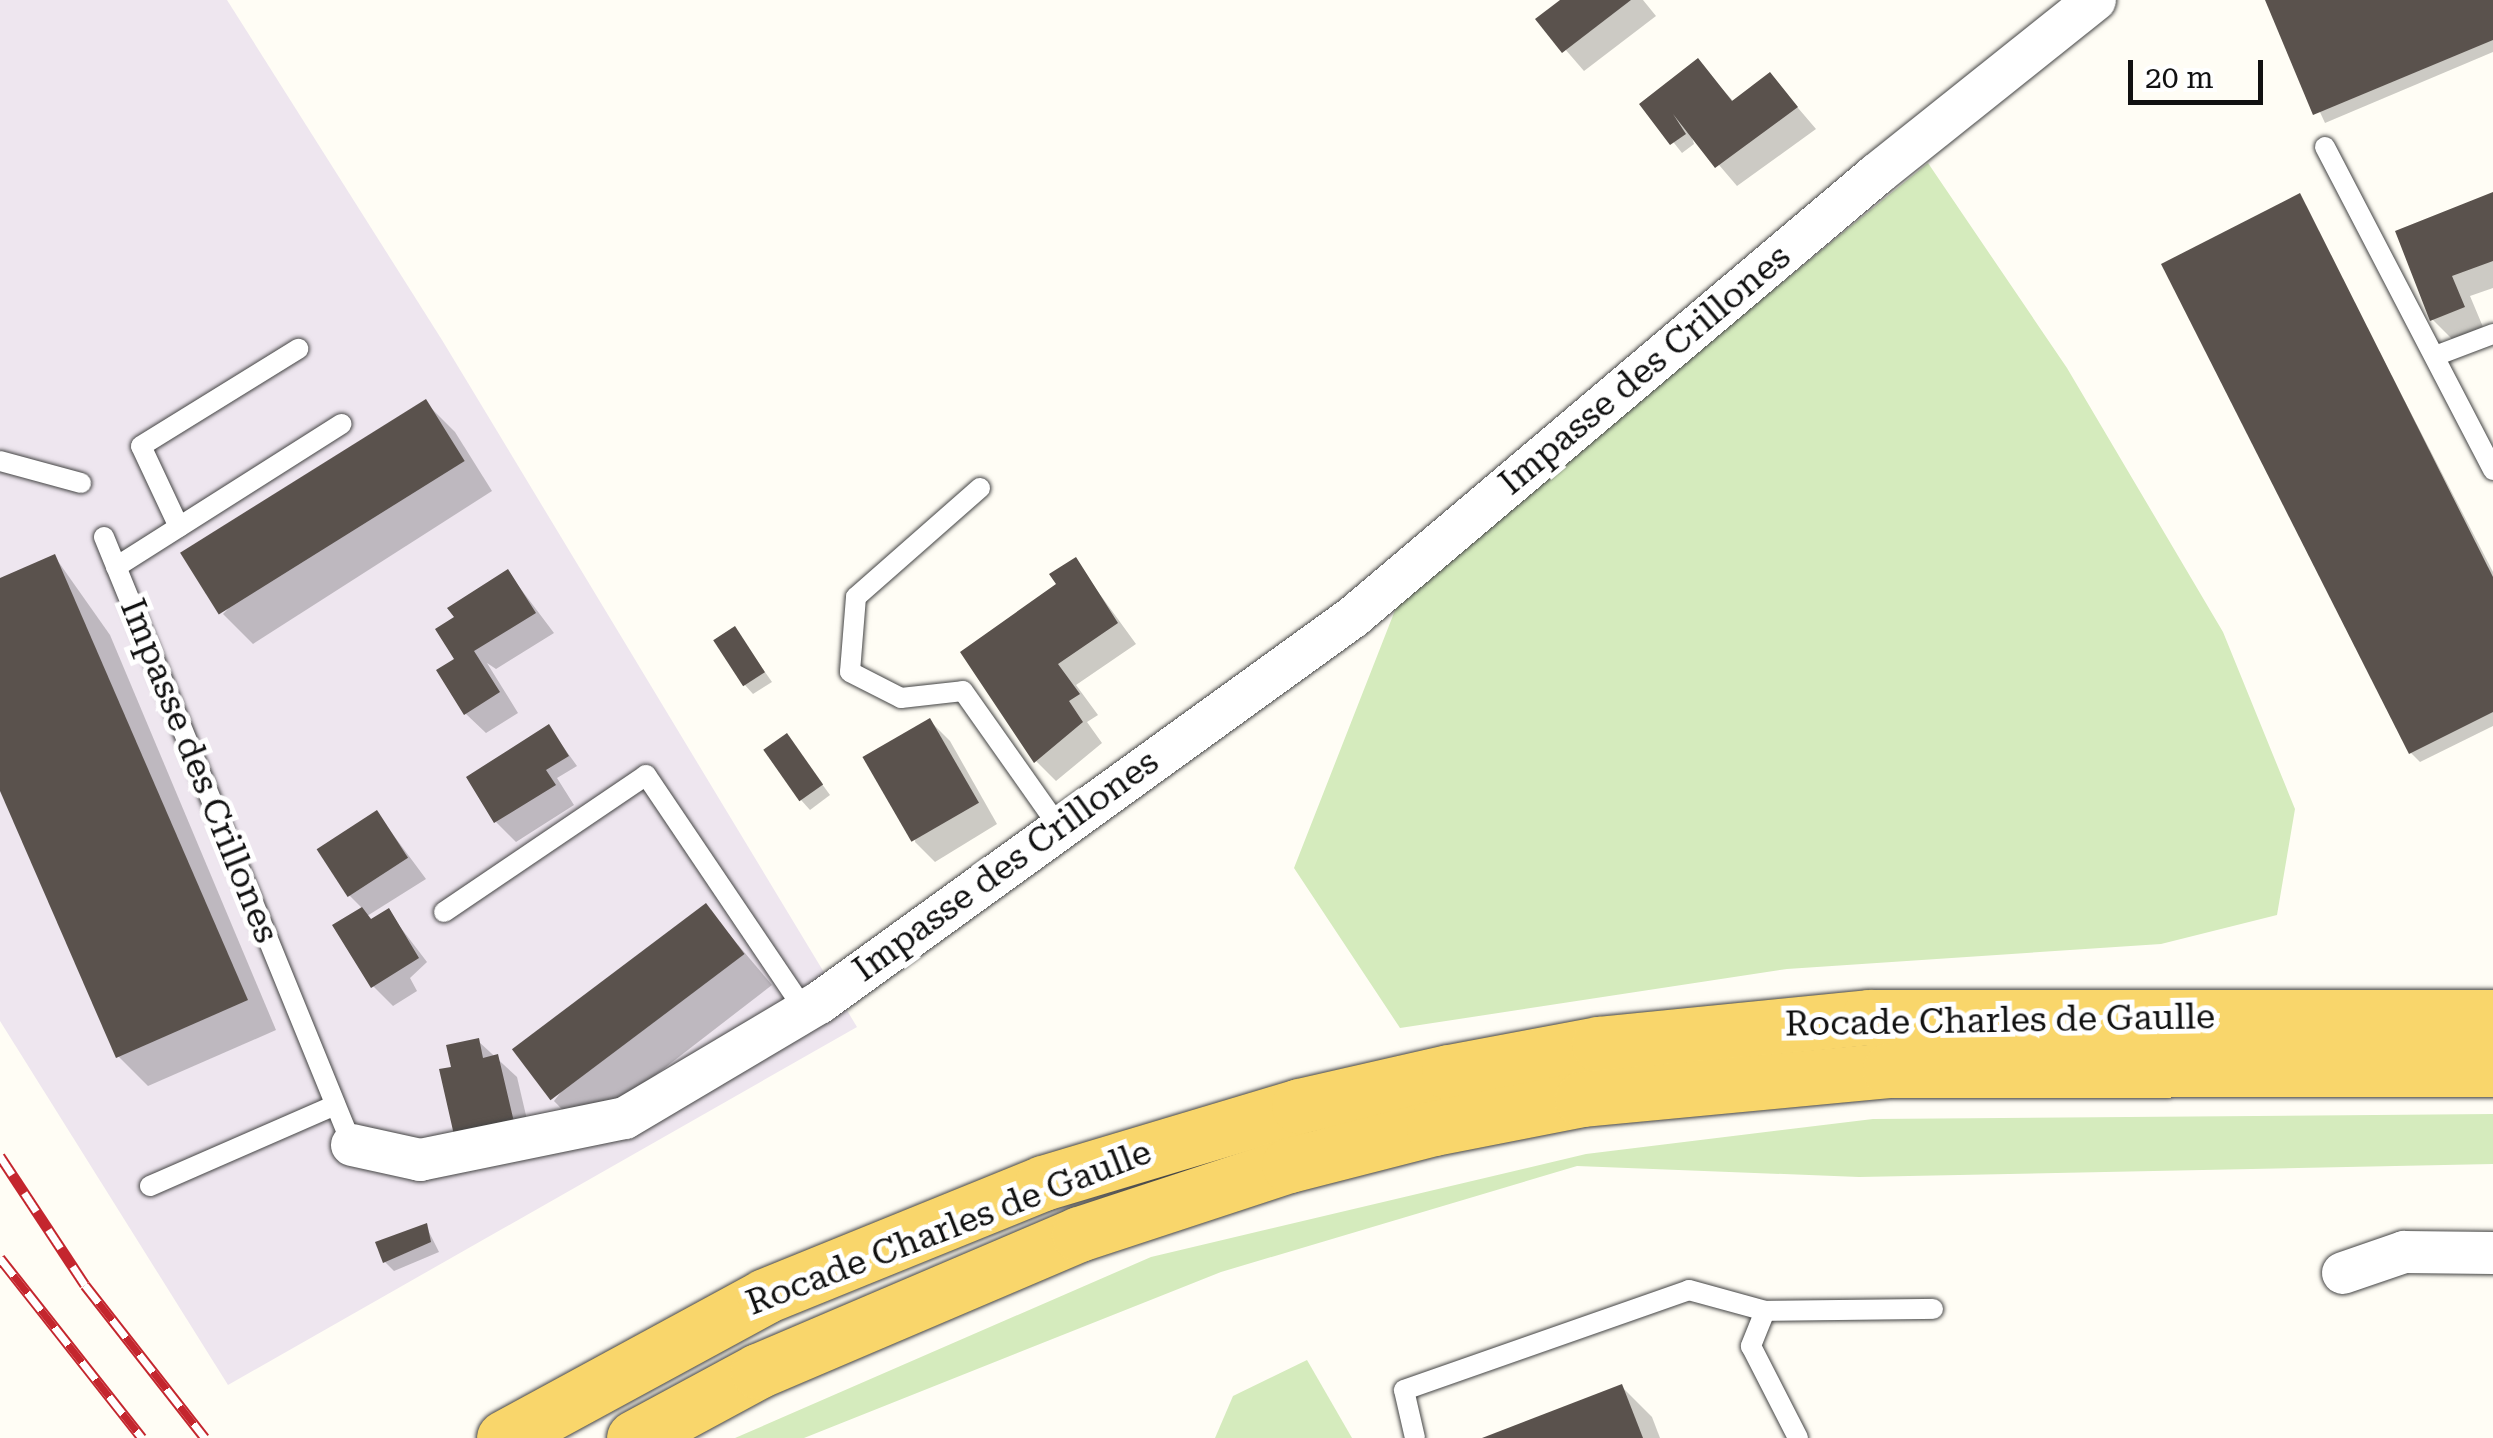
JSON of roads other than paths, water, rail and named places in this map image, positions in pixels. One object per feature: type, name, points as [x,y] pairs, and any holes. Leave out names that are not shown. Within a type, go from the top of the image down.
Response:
[{"type":"main road","points":[[2187,1016],[2357,986],[2493,983]]},
{"type":"main road","name":"Rocade Charles de Gaulle","points":[[504,1438],[765,1296],[1043,1183],[1299,1106],[1598,1044],[1870,1017],[2493,1017]]},
{"type":"main road","points":[[2306,1067],[2493,1083]]},
{"type":"main road","name":"Rocade Charles de Gaulle","points":[[634,1438],[758,1371],[1080,1234],[1289,1165],[1434,1128],[1582,1099],[1890,1070],[2493,1069]]},
{"type":"street","name":"Impasse des Crillones","points":[[352,1145],[420,1160],[625,1118],[806,1012],[1353,617],[1877,174],[2095,0]]},
{"type":"street","points":[[2343,1273],[2404,1252],[2493,1253]]},
{"type":"lane","points":[[2325,148],[2493,470]]},
{"type":"lane","points":[[2435,356],[2493,334]]},
{"type":"lane","points":[[179,527],[141,446],[298,349]]},
{"type":"lane","points":[[116,567],[341,424]]},
{"type":"lane","points":[[0,461],[81,482]]},
{"type":"lane","points":[[980,488],[856,597],[850,672],[902,698],[964,691],[1059,827]]},
{"type":"lane","name":"Impasse des Crillones","points":[[104,538],[352,1145]]},
{"type":"lane","points":[[444,912],[646,776],[806,1012]]},
{"type":"lane","points":[[150,1186],[335,1105]]},
{"type":"lane","points":[[1416,1438],[1404,1390],[1689,1290],[1765,1311],[1933,1308]]},
{"type":"lane","points":[[1765,1311],[1751,1346],[1798,1438]]},
{"type":"railway","points":[[0,1156],[85,1285],[205,1438]]},
{"type":"railway","points":[[0,1258],[142,1438]]}]
